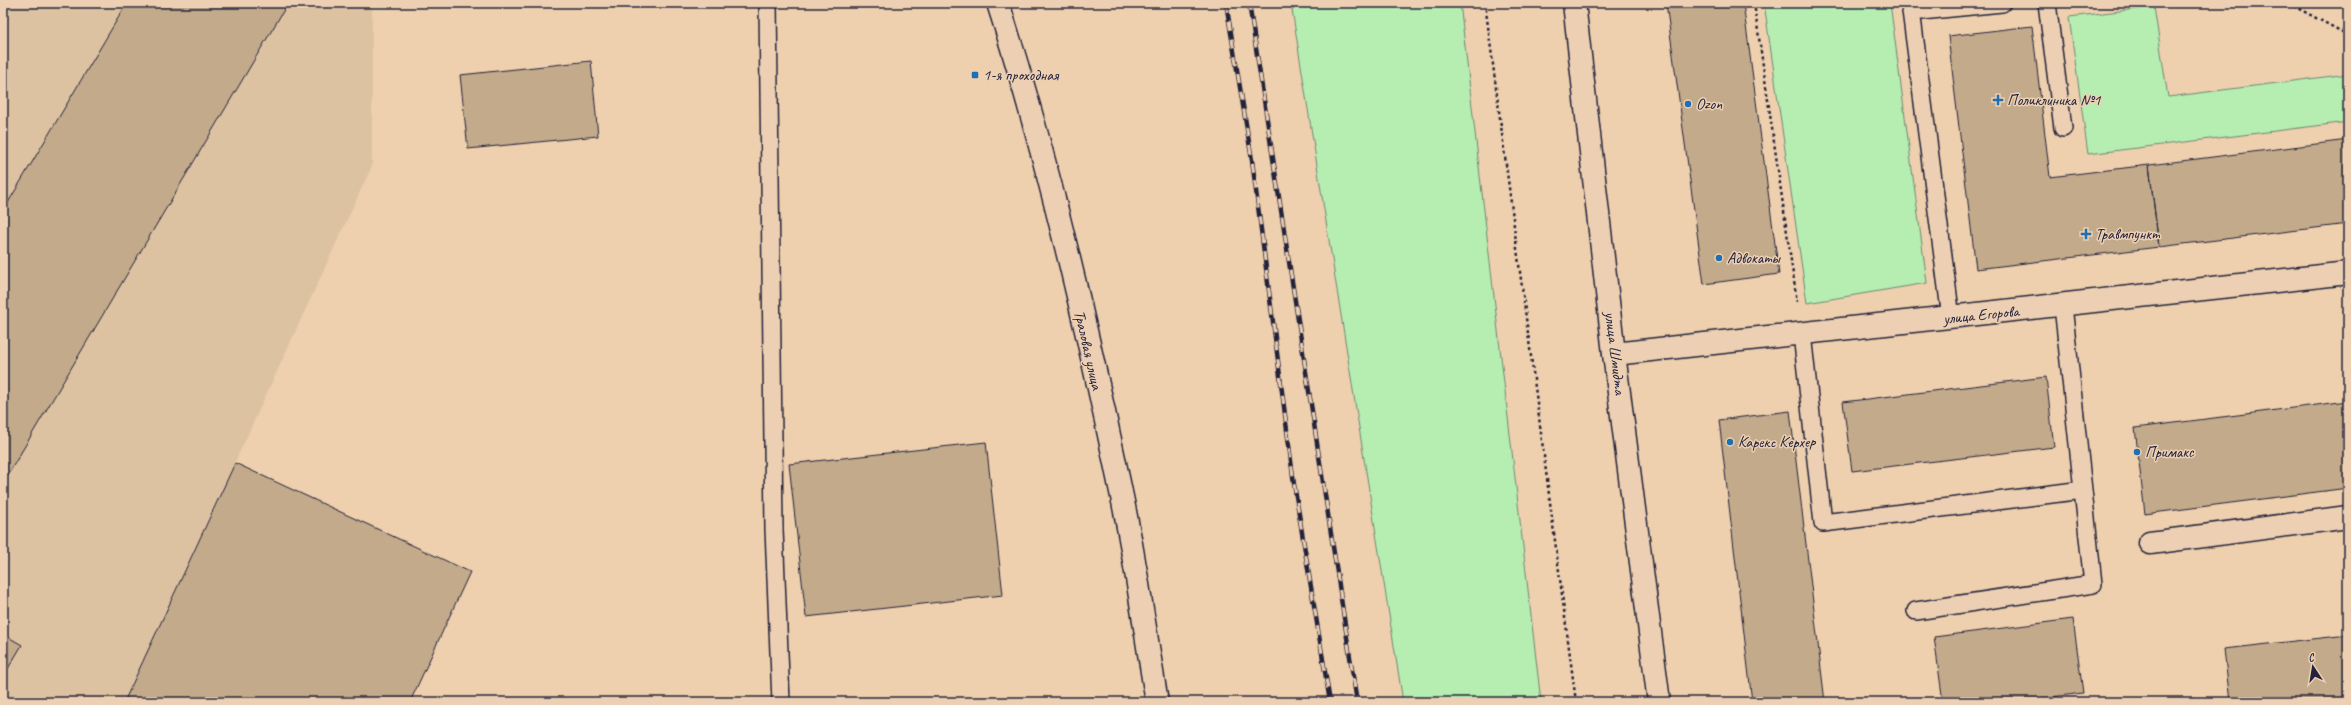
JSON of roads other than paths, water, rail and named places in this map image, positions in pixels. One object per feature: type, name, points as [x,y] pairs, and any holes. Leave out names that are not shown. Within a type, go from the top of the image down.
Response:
[{"type":"street","name":"Траловая улица","points":[[998,3],[1026,92],[1070,269],[1121,494],[1157,702]]},
{"type":"street","name":"улица Шмидта","points":[[1574,3],[1614,354],[1659,702]]},
{"type":"street","name":"улица Егорова","points":[[1614,354],[2064,306],[2348,273]]},
{"type":"street","points":[[2150,543],[2348,517]]},
{"type":"lane","points":[[768,3],[774,529],[782,702]]},
{"type":"lane","points":[[1951,318],[1910,8],[2002,3]]},
{"type":"lane","points":[[2047,3],[2063,128]]},
{"type":"lane","points":[[1916,611],[2093,584],[2064,306]]},
{"type":"lane","points":[[1802,334],[1824,523],[2083,490]]},
{"type":"railway","points":[[1226,3],[1252,160],[1294,484],[1330,702]]},
{"type":"railway","points":[[1249,3],[1357,702]]},
{"type":"place","name":"1-я проходная","points":[[975,75]]},
{"type":"place","name":"Поликлиника №1","points":[[1998,100]]},
{"type":"place","name":"Ozon","points":[[1688,104]]},
{"type":"place","name":"Травмпункт","points":[[2086,234]]},
{"type":"place","name":"Адвокаты","points":[[1719,258]]},
{"type":"place","name":"Карекс Керхер","points":[[1730,442]]},
{"type":"place","name":"Примакс","points":[[2137,452]]}]
